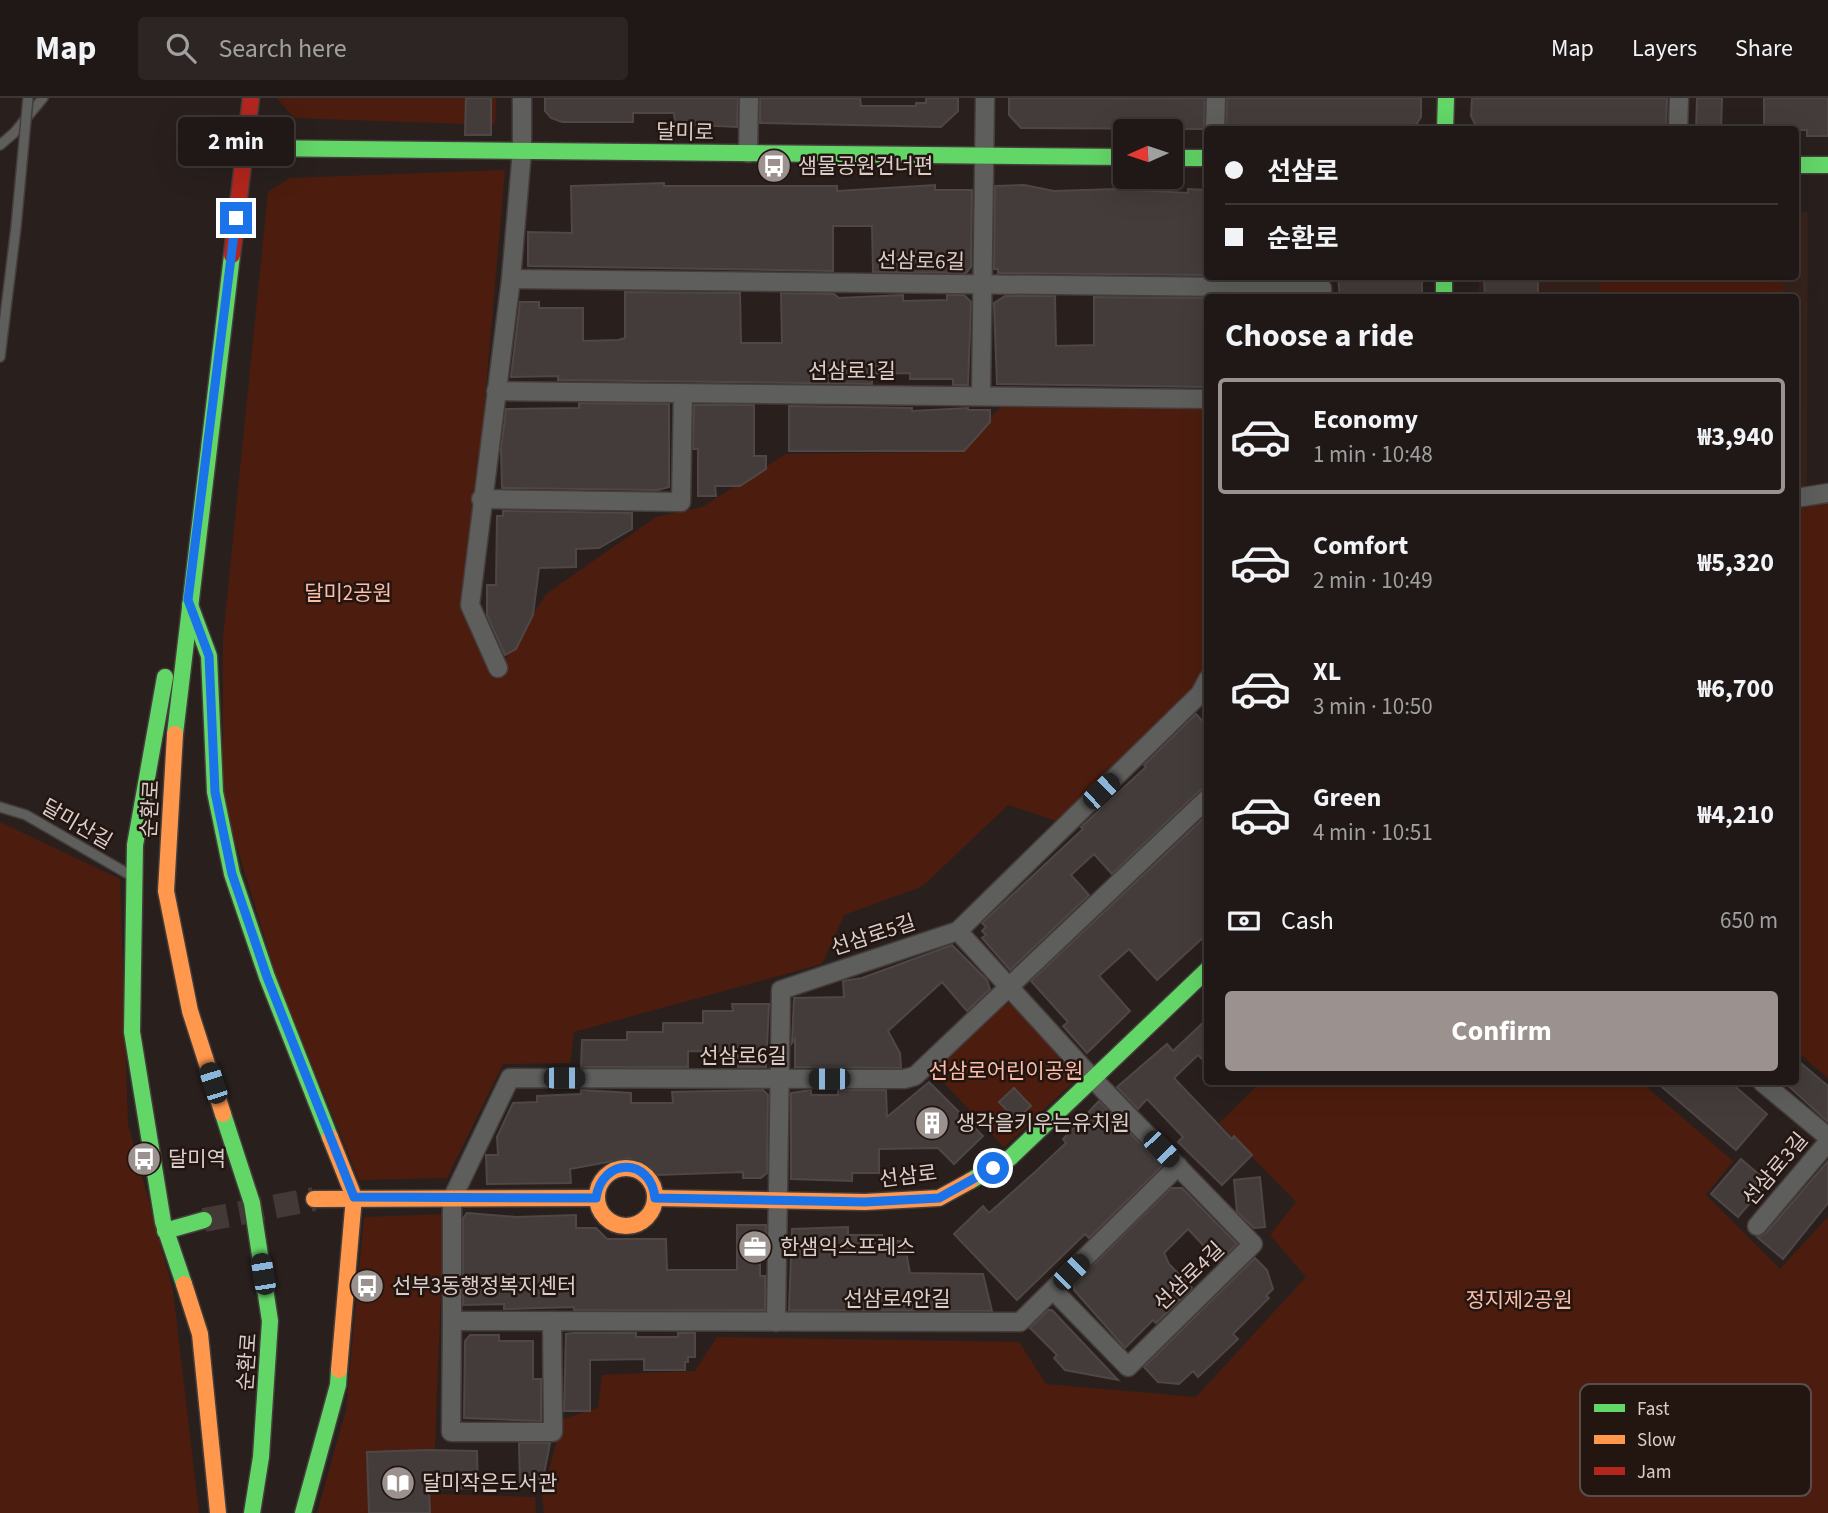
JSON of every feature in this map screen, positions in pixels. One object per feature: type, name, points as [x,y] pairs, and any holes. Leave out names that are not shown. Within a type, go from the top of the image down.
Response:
[{"type":"main road","name":"순환로","points":[[251,98],[188,600],[177,707],[166,891],[190,1011],[252,1203],[270,1321],[261,1457],[252,1513]]},
{"type":"main road","points":[[1446,98],[1446,126]]},
{"type":"main road","name":"달미로","points":[[245,148],[1113,158]]},
{"type":"main road","points":[[1183,158],[1204,158]]},
{"type":"main road","points":[[1799,165],[1828,165]]},
{"type":"main road","points":[[188,600],[174,627],[135,845],[132,1032],[165,1231],[200,1334],[218,1513]]},
{"type":"main road","points":[[188,600],[209,656],[215,792],[232,874],[267,977],[354,1197],[338,1385],[303,1513]]},
{"type":"main road","name":"선삼로","points":[[655,1198],[865,1202],[939,1198],[1010,1158],[1204,973]]},
{"type":"main road","points":[[626,1167],[644,1173],[654,1189],[655,1198],[653,1208],[640,1223],[621,1226],[604,1216],[596,1198],[601,1180],[617,1169],[626,1167]]},
{"type":"main road","points":[[314,1199],[596,1198]]},
{"type":"main road","points":[[165,1231],[204,1220]]},
{"type":"street","points":[[498,668],[470,604],[481,499],[511,279],[522,151],[522,98]]},
{"type":"street","points":[[748,153],[749,98]]},
{"type":"street","points":[[981,395],[985,98]]},
{"type":"street","points":[[1215,126],[1216,98]]},
{"type":"street","points":[[1678,126],[1679,98]]},
{"type":"street","name":"선삼로6길","points":[[511,279],[1322,288],[1322,294]]},
{"type":"street","name":"선삼로1길","points":[[496,391],[1204,399]]},
{"type":"street","points":[[481,499],[681,502],[683,393]]},
{"type":"street","points":[[1799,498],[1828,493]]},
{"type":"street","name":"선삼로5길","points":[[776,1322],[781,990],[958,931],[1204,693]]},
{"type":"street","name":"선삼로6길","points":[[452,1199],[510,1078],[904,1079],[915,1076],[1204,802]]},
{"type":"street","name":"선삼로4길","points":[[958,931],[1093,1079],[1253,1244],[1128,1367],[1054,1290]]},
{"type":"street","name":"선삼로3길","points":[[1766,1085],[1828,1137]]},
{"type":"street","name":"선삼로3길","points":[[1757,1226],[1828,1142]]},
{"type":"street","name":"선삼로4안길","points":[[452,1321],[1020,1322],[1178,1166]]},
{"type":"street","points":[[452,1199],[451,1432],[553,1432],[552,1321]]},
{"type":"lane","points":[[0,357],[16,226],[27,98]]},
{"type":"lane","points":[[0,145],[14,133],[43,98]]},
{"type":"lane","name":"달미산길","points":[[0,807],[26,815],[135,877]]},
{"type":"shaded area","points":[[1799,211],[1808,212],[1807,496],[1799,496],[1799,294],[1479,294],[1479,280],[1799,280]]},
{"type":"green space","points":[[277,98],[496,98],[495,125],[294,118]]},
{"type":"green space","name":"달미2공원","points":[[505,170],[467,607],[497,673],[546,594],[656,517],[702,507],[786,454],[947,452],[1004,405],[1204,406],[1204,674],[1200,683],[1060,822],[1008,805],[923,886],[844,915],[822,964],[574,1032],[570,1063],[503,1064],[447,1178],[359,1180],[278,981],[223,801],[223,638],[268,192],[290,178]]},
{"type":"green space","points":[[1601,280],[1784,280],[1783,294],[1600,294]]},
{"type":"green space","points":[[1828,498],[1828,1078],[1799,1054],[1799,503]]},
{"type":"green space","points":[[0,822],[120,879],[128,1124],[173,1291],[199,1513],[0,1513]]},
{"type":"green space","name":"선삼로어린이공원","points":[[1010,1003],[1021,1007],[1083,1073],[1004,1147],[932,1070],[998,1007]]},
{"type":"green space","name":"정지제2공원","points":[[1258,1085],[1644,1085],[1733,1161],[1706,1195],[1780,1269],[1828,1217],[1828,1513],[544,1513],[542,1495],[563,1419],[598,1408],[602,1375],[695,1371],[717,1337],[1019,1342],[1046,1384],[1196,1397],[1306,1277],[1270,1235],[1296,1202],[1219,1123]]},
{"type":"green space","points":[[444,1214],[433,1494],[535,1497],[536,1513],[317,1513],[346,1410],[364,1217]]},
{"type":"building","points":[[466,98],[491,98],[491,135],[465,135]]},
{"type":"building","points":[[545,98],[738,98],[737,127],[675,124],[674,113],[633,113],[633,122],[562,122],[551,118],[545,111]]},
{"type":"building","points":[[760,98],[860,98],[861,106],[916,106],[916,103],[926,103],[926,98],[958,98],[958,111],[941,127],[760,123]]},
{"type":"building","points":[[1009,98],[1205,98],[1204,129],[1183,129],[1183,119],[1113,119],[1113,129],[1021,128],[1009,115]]},
{"type":"building","points":[[1227,98],[1421,98],[1421,117],[1415,126],[1226,126]]},
{"type":"building","points":[[1472,98],[1667,98],[1666,126],[1476,126],[1471,116]]},
{"type":"building","points":[[1697,98],[1722,98],[1721,126],[1696,126]]},
{"type":"building","points":[[1764,98],[1828,98],[1828,136],[1807,136],[1807,130],[1799,130],[1799,126],[1764,126]]},
{"type":"building","points":[[664,183],[664,186],[837,186],[837,191],[935,185],[935,190],[972,190],[971,267],[966,273],[873,272],[872,226],[833,226],[833,271],[528,266],[528,232],[572,233],[571,186]]},
{"type":"building","points":[[1024,185],[1054,191],[1116,189],[1188,193],[1188,189],[1204,190],[1204,275],[998,273],[998,269],[994,269],[995,186]]},
{"type":"building","points":[[1338,280],[1422,280],[1422,293],[1340,294]]},
{"type":"building","points":[[1484,280],[1538,280],[1538,294],[1485,294]]},
{"type":"building","points":[[625,292],[740,293],[741,343],[782,343],[781,293],[834,294],[839,298],[903,295],[903,301],[947,300],[947,295],[964,295],[971,302],[968,385],[953,385],[953,379],[910,379],[910,373],[872,374],[872,384],[511,377],[520,302],[539,302],[539,308],[583,308],[583,341],[618,340],[625,338]]},
{"type":"building","points":[[1005,296],[1055,296],[1056,346],[1094,345],[1094,297],[1204,298],[1204,387],[997,384],[994,303]]},
{"type":"building","points":[[579,403],[669,404],[669,487],[658,490],[502,488],[501,449],[506,409],[579,408]]},
{"type":"building","points":[[694,405],[754,405],[754,456],[766,456],[766,469],[740,486],[715,486],[716,496],[698,496],[698,449],[693,449]]},
{"type":"building","points":[[789,406],[912,408],[912,411],[968,408],[990,410],[990,422],[964,451],[789,451]]},
{"type":"building","points":[[503,511],[632,513],[632,529],[599,548],[576,549],[576,567],[539,568],[533,615],[516,649],[505,655],[487,615],[487,585],[496,585],[497,516],[503,516]]},
{"type":"building","points":[[1196,714],[1204,723],[1204,788],[1112,874],[1094,854],[1071,875],[1089,895],[1010,970],[982,938],[986,935],[982,931],[986,927],[982,923],[1083,829],[1081,827],[1146,767],[1144,765]]},
{"type":"building","points":[[1204,818],[1204,937],[1157,980],[1129,949],[1099,976],[1130,1011],[1087,1053],[1063,1026],[1068,1022],[1031,981]]},
{"type":"building","points":[[952,945],[987,980],[990,989],[967,1011],[942,982],[888,1031],[900,1053],[901,1068],[795,1067],[795,1039],[792,1043],[794,998],[844,997],[843,981],[862,978]]},
{"type":"building","points":[[732,1004],[769,1004],[766,1067],[738,1067],[738,1052],[688,1051],[688,1067],[581,1067],[582,1040],[627,1040],[627,1032],[663,1032],[663,1023],[703,1023],[703,1011],[733,1011]]},
{"type":"building","points":[[1204,1022],[1204,1061],[1198,1055],[1174,1078],[1232,1139],[1234,1136],[1252,1155],[1222,1185],[1178,1142],[1183,1137],[1147,1099],[1138,1109],[1117,1087],[1167,1044],[1173,1051]]},
{"type":"building","points":[[1799,1062],[1828,1086],[1828,1122],[1787,1085],[1799,1085]]},
{"type":"building","points":[[929,1082],[983,1136],[954,1164],[938,1148],[879,1149],[879,1173],[852,1173],[852,1181],[791,1179],[791,1093],[811,1090],[811,1095],[838,1095],[838,1090],[886,1090],[887,1117]]},
{"type":"building","points":[[1660,1085],[1733,1085],[1767,1114],[1736,1150]]},
{"type":"building","points":[[1014,1088],[1031,1106],[1016,1120],[999,1102]]},
{"type":"building","points":[[581,1090],[631,1093],[631,1103],[673,1103],[672,1092],[763,1090],[768,1095],[767,1173],[761,1178],[743,1178],[743,1172],[657,1175],[652,1173],[652,1169],[629,1158],[570,1169],[571,1183],[487,1184],[486,1155],[498,1155],[497,1137],[513,1103],[537,1102],[537,1096],[581,1094]]},
{"type":"building","points":[[1099,1101],[1162,1166],[1089,1238],[1085,1234],[1017,1300],[954,1234],[983,1206],[989,1213],[1035,1172],[1066,1143],[1063,1139]]},
{"type":"building","points":[[1741,1159],[1768,1182],[1738,1217],[1711,1194]]},
{"type":"building","points":[[1828,1161],[1828,1203],[1783,1259],[1757,1237],[1766,1233]]},
{"type":"building","points":[[1260,1177],[1265,1227],[1254,1228],[1237,1212],[1234,1180]]},
{"type":"building","points":[[1171,1188],[1182,1188],[1237,1244],[1219,1262],[1188,1229],[1164,1253],[1169,1264],[1192,1288],[1156,1323],[1153,1320],[1125,1348],[1074,1290],[1074,1284]]},
{"type":"building","points":[[467,1213],[516,1217],[576,1215],[576,1228],[596,1228],[607,1239],[666,1239],[667,1270],[737,1270],[737,1225],[766,1225],[766,1241],[760,1241],[760,1276],[765,1276],[765,1310],[574,1310],[574,1307],[504,1309],[504,1304],[463,1305],[463,1218]]},
{"type":"building","points":[[848,1227],[848,1235],[882,1235],[882,1241],[904,1241],[910,1273],[983,1274],[992,1311],[789,1310],[792,1229]]},
{"type":"building","points":[[1255,1258],[1267,1270],[1273,1289],[1266,1296],[1269,1298],[1233,1334],[1238,1339],[1198,1377],[1193,1371],[1179,1384],[1158,1382],[1144,1367]]},
{"type":"building","points":[[1048,1310],[1052,1310],[1118,1380],[1065,1370],[1054,1358],[1057,1355],[1030,1328]]},
{"type":"building","points":[[636,1333],[636,1337],[678,1337],[678,1333],[695,1333],[695,1357],[688,1357],[685,1370],[644,1370],[644,1359],[590,1360],[590,1411],[564,1411],[566,1334]]},
{"type":"building","points":[[470,1335],[499,1335],[499,1341],[533,1341],[533,1379],[541,1379],[541,1421],[464,1418],[465,1341]]},
{"type":"building","points":[[519,1443],[550,1443],[542,1484],[520,1484]]},
{"type":"building","name":"달미작은도서관","points":[[477,1451],[478,1488],[429,1489],[430,1513],[369,1513],[367,1452]]},
{"type":"tunnel","points":[[204,1220],[314,1199]]},
{"type":"traffic: fast","points":[[1445,126],[1446,98]]},
{"type":"traffic: fast","points":[[245,148],[1113,157]]},
{"type":"traffic: fast","points":[[1183,158],[1204,158]]},
{"type":"traffic: fast","points":[[1799,165],[1828,165]]},
{"type":"traffic: fast","points":[[175,734],[232,255]]},
{"type":"traffic: fast","points":[[1444,280],[1444,294]]},
{"type":"traffic: fast","points":[[190,605],[209,656],[215,792],[232,874],[267,977],[330,1137]]},
{"type":"traffic: fast","points":[[165,677],[135,845],[132,1032],[163,1222],[184,1284]]},
{"type":"traffic: fast","points":[[970,1181],[1010,1158],[1204,973]]},
{"type":"traffic: fast","points":[[223,1114],[252,1203],[270,1321],[261,1457],[252,1513]]},
{"type":"traffic: fast","points":[[165,1231],[204,1220]]},
{"type":"traffic: fast","points":[[303,1513],[338,1385],[339,1370]]},
{"type":"traffic: slow","points":[[175,734],[166,891],[190,1011],[223,1114]]},
{"type":"traffic: slow","points":[[330,1137],[354,1197],[339,1370]]},
{"type":"traffic: slow","points":[[620,1168],[632,1168],[647,1176],[655,1191],[655,1197],[655,1203],[647,1218],[632,1226],[620,1226],[605,1218],[597,1203],[597,1191],[605,1176],[620,1168]]},
{"type":"traffic: slow","points":[[655,1198],[865,1202],[939,1198],[970,1181]]},
{"type":"traffic: slow","points":[[314,1199],[596,1198]]},
{"type":"traffic: slow","points":[[184,1284],[200,1334],[218,1513]]},
{"type":"traffic: jam","points":[[232,255],[251,98]]},
{"type":"place","name":"샘물공원건너편","points":[[774,166]]},
{"type":"place","name":"생각을키우는유치원","points":[[932,1123]]},
{"type":"place","name":"달미역","points":[[144,1159]]},
{"type":"place","name":"한샘익스프레스","points":[[755,1247]]},
{"type":"place","name":"선부3동행정복지센터","points":[[367,1286]]},
{"type":"place","name":"달미작은도서관","points":[[398,1483]]},
{"type":"route","points":[[236,218],[188,600],[209,656],[215,792],[232,874],[267,977],[354,1197],[596,1198],[601,1180],[608,1173],[626,1167],[644,1173],[654,1189],[655,1198],[865,1202],[939,1198],[993,1168]]}]
